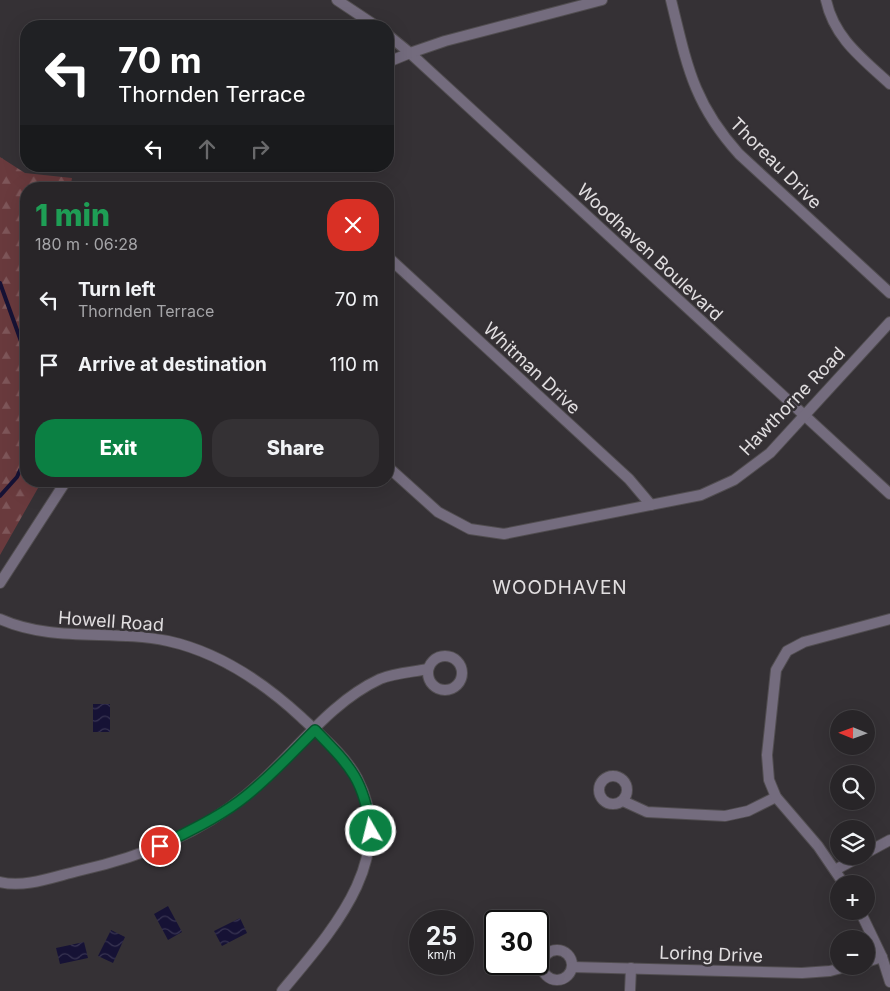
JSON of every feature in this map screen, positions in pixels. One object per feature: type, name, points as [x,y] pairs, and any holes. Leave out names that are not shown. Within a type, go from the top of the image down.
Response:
[{"type":"street","points":[[394,60],[444,41],[602,0]]},
{"type":"street","name":"Thoreau Drive","points":[[671,0],[689,73],[702,104],[718,131],[739,154],[890,293]]},
{"type":"street","points":[[826,0],[829,13],[844,41],[890,84]]},
{"type":"street","points":[[341,1],[368,20]]},
{"type":"street","name":"Woodhaven Boulevard","points":[[394,41],[410,53],[890,494]]},
{"type":"street","name":"Whitman Drive","points":[[394,263],[629,479],[651,505]]},
{"type":"street","name":"Hawthorne Road","points":[[394,472],[438,512],[470,529],[504,534],[701,495],[734,480],[770,453],[890,322]]},
{"type":"street","points":[[0,583],[62,487]]},
{"type":"street","name":"Howell Road","points":[[0,619],[38,632],[59,635],[134,636],[168,641],[200,651],[229,664],[259,682],[315,730],[340,755],[356,777],[367,803],[371,831],[368,858],[359,885],[317,950],[282,991]]},
{"type":"street","points":[[839,875],[818,846],[776,797],[769,780],[767,755],[776,670],[787,651],[804,642],[890,619]]},
{"type":"street","points":[[0,882],[27,883],[72,873],[98,867],[160,846],[205,823],[244,797],[271,774],[346,699],[381,679],[428,669]]},
{"type":"street","points":[[622,801],[647,812],[725,816],[748,810],[776,797]]},
{"type":"street","points":[[875,849],[890,840]]},
{"type":"street","points":[[836,870],[845,865]]},
{"type":"street","points":[[864,920],[882,957],[890,982]]},
{"type":"street","points":[[875,959],[882,957]]},
{"type":"street","name":"Loring Drive","points":[[572,967],[802,973],[830,972]]},
{"type":"street","points":[[630,991],[631,968]]},
{"type":"green space","points":[[0,157],[20,170],[20,172],[72,178],[71,182],[20,182],[20,487],[39,487],[0,555]]},
{"type":"water","points":[[93,704],[110,704],[110,732],[93,732]]},
{"type":"water","points":[[168,906],[182,932],[168,940],[154,914]]},
{"type":"water","points":[[240,918],[247,933],[222,946],[214,931]]},
{"type":"water","points":[[111,930],[125,937],[113,963],[98,956]]},
{"type":"water","points":[[84,942],[88,958],[60,964],[56,948]]},
{"type":"waterway","points":[[0,283],[20,338]]},
{"type":"waterway","points":[[0,496],[17,477],[20,470]]},
{"type":"district","name":"WOODHAVEN","points":[[560,587]]},
{"type":"route","points":[[160,846],[205,823],[244,797],[271,774],[315,730],[340,755],[356,777],[367,803],[371,831]]}]
